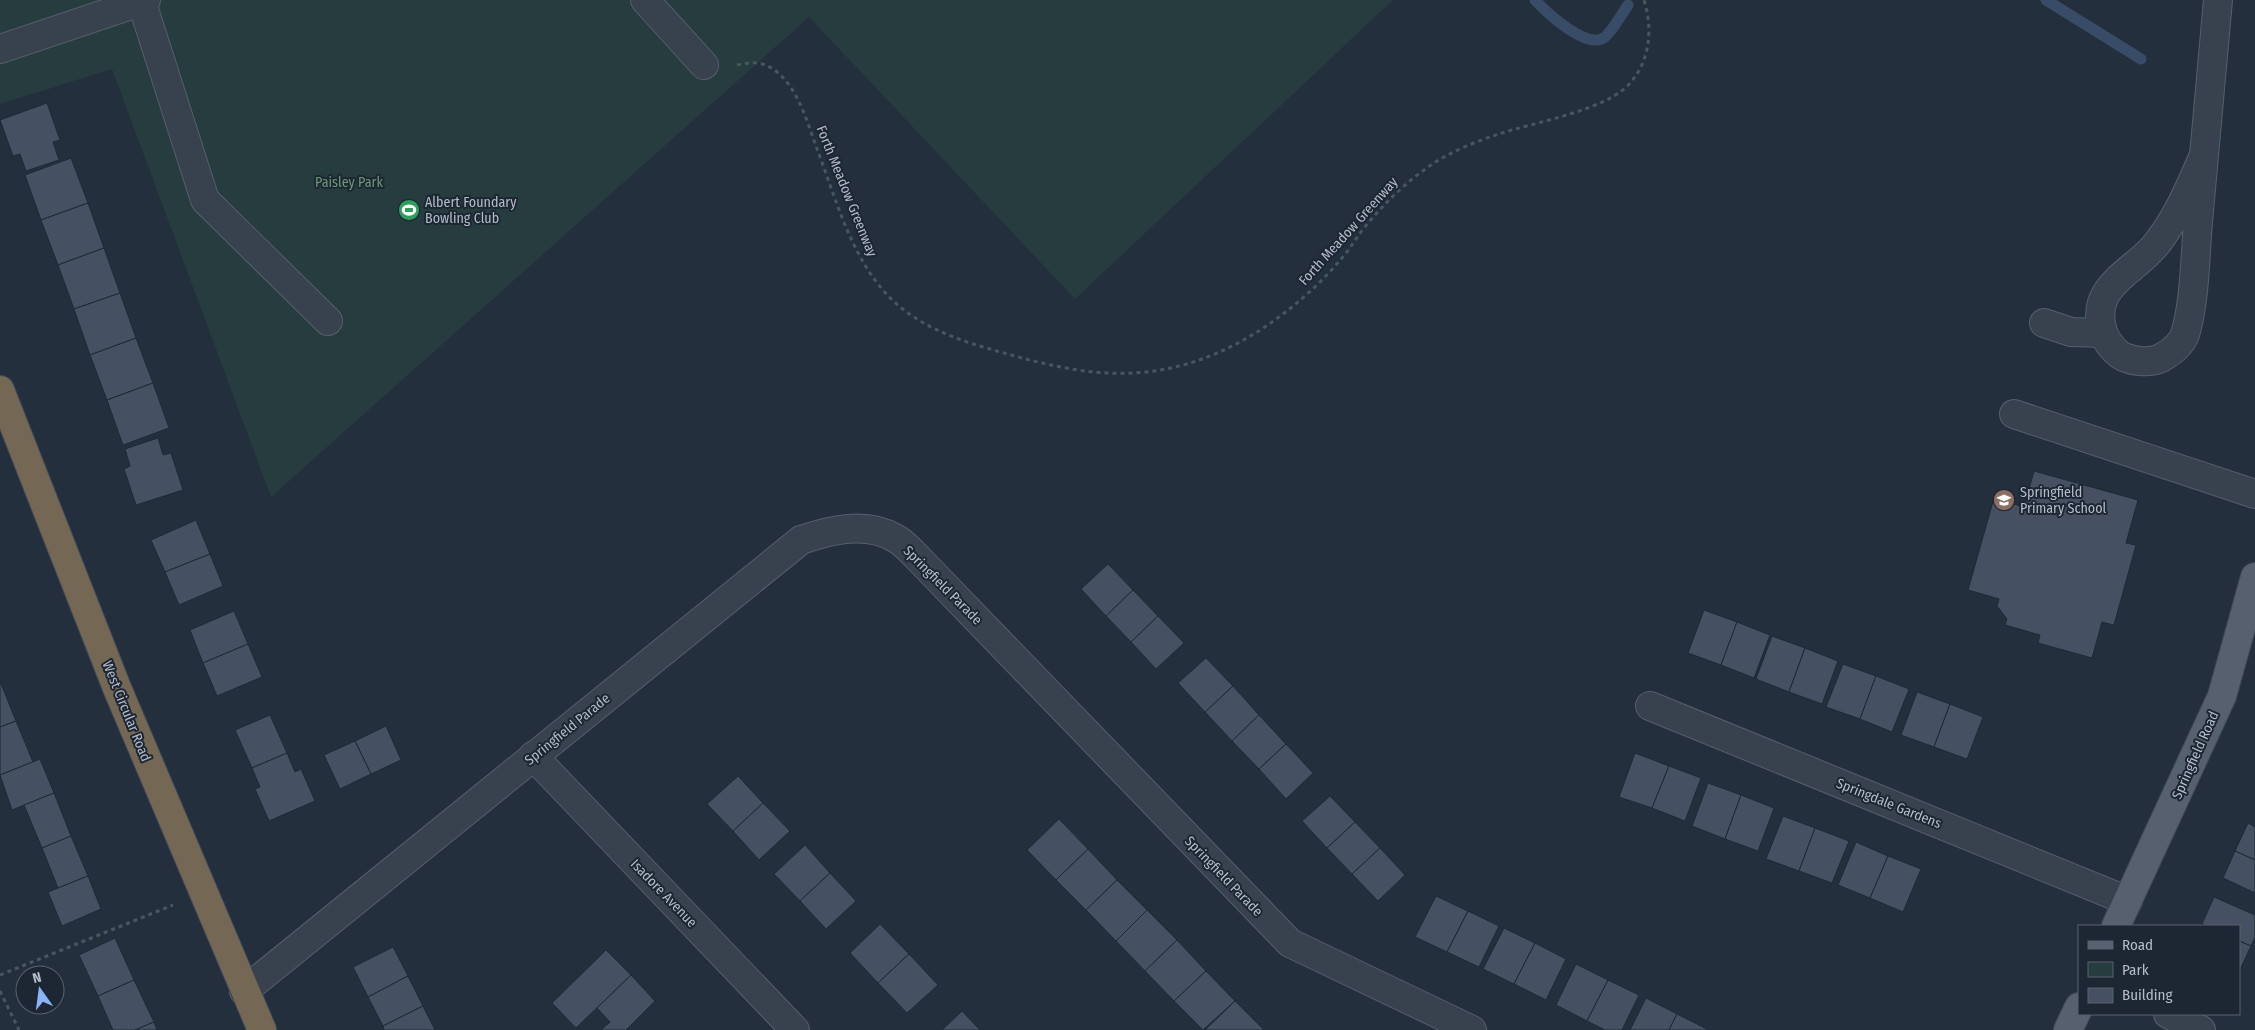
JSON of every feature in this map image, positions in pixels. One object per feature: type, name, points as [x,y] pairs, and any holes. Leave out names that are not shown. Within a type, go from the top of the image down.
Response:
[{"type":"highway","name":"West Circular Road","points":[[0,390],[117,688],[262,1030]]},
{"type":"main road","name":"Springfield Road","points":[[2116,925],[2222,696],[2255,577]]},
{"type":"main road","points":[[2068,1030],[2078,1009]]},
{"type":"street","points":[[645,0],[704,65]]},
{"type":"street","points":[[2204,155],[2176,215],[2158,244],[2115,282],[2102,299],[2099,316],[2103,334],[2113,348],[2123,356],[2141,361],[2158,359],[2173,351],[2186,333],[2204,155],[2218,0]]},
{"type":"street","points":[[0,49],[143,1],[205,200],[328,321]]},
{"type":"street","points":[[2044,323],[2071,332],[2103,334]]},
{"type":"street","points":[[2014,414],[2255,494]]},
{"type":"street","name":"Springfield Parade","points":[[244,990],[801,540],[832,529],[867,529],[896,538],[916,556],[1290,943],[1472,1030]]},
{"type":"street","name":"Springdale Gardens","points":[[1650,706],[2128,901]]},
{"type":"street","name":"Isadore Avenue","points":[[533,756],[795,1030]]},
{"type":"street","points":[[2170,1015],[2201,1030]]},
{"type":"path","name":"Forth Meadow Greenway","points":[[704,65],[712,70],[724,70],[753,62],[771,68],[782,78],[795,94],[805,115],[839,206],[862,260],[884,291],[912,316],[932,328],[953,336],[1042,364],[1101,374],[1125,374],[1175,367],[1204,358],[1238,341],[1280,316],[1325,277],[1344,257],[1364,229],[1402,187],[1444,157],[1498,134],[1602,102],[1618,94],[1630,84],[1647,54],[1649,24],[1644,0]]},
{"type":"path","points":[[0,975],[203,893]]},
{"type":"path","points":[[0,991],[19,1030]]},
{"type":"green space","name":"Paisley Park","points":[[0,0],[1393,0],[1075,299],[809,17],[271,497],[112,69],[0,104]]},
{"type":"building","points":[[47,103],[60,140],[53,142],[59,160],[26,171],[20,154],[13,156],[0,120]]},
{"type":"building","points":[[71,158],[88,203],[41,220],[25,175]]},
{"type":"building","points":[[88,203],[104,248],[58,265],[41,220]]},
{"type":"building","points":[[104,248],[120,293],[74,309],[58,265]]},
{"type":"building","points":[[120,293],[136,338],[90,355],[74,309]]},
{"type":"building","points":[[136,338],[153,383],[107,400],[90,355]]},
{"type":"building","points":[[153,383],[169,428],[123,445],[107,400]]},
{"type":"building","points":[[158,438],[163,455],[171,453],[183,490],[136,505],[124,469],[130,466],[125,449]]},
{"type":"building","points":[[2034,471],[2138,500],[2126,543],[2136,545],[2114,625],[2102,622],[2092,658],[2038,643],[2040,635],[2005,625],[2007,619],[1997,606],[1999,599],[1968,590],[1994,498],[2024,507]]},
{"type":"building","points":[[196,520],[210,554],[165,572],[151,540]]},
{"type":"building","points":[[210,554],[223,586],[179,605],[165,572]]},
{"type":"building","points":[[1108,564],[1133,590],[1106,616],[1081,589]]},
{"type":"building","points":[[1133,590],[1158,616],[1131,642],[1106,616]]},
{"type":"building","points":[[1704,610],[1737,622],[1721,665],[1688,653]]},
{"type":"building","points":[[234,611],[248,644],[203,663],[190,630]]},
{"type":"building","points":[[1158,616],[1184,643],[1156,669],[1131,642]]},
{"type":"building","points":[[1737,622],[1770,635],[1754,678],[1721,665]]},
{"type":"building","points":[[1772,636],[1805,648],[1789,692],[1756,679]]},
{"type":"building","points":[[248,644],[262,677],[217,696],[203,663]]},
{"type":"building","points":[[1805,648],[1838,661],[1822,704],[1789,692]]},
{"type":"building","points":[[1206,658],[1233,686],[1205,712],[1178,683]]},
{"type":"building","points":[[1843,664],[1876,676],[1860,719],[1826,707]]},
{"type":"building","points":[[1876,676],[1909,689],[1892,732],[1860,719]]},
{"type":"building","points":[[0,681],[16,721],[0,727]]},
{"type":"building","points":[[1233,686],[1259,715],[1232,741],[1205,712]]},
{"type":"building","points":[[1917,692],[1950,704],[1934,747],[1901,735]]},
{"type":"building","points":[[1950,704],[1983,717],[1967,759],[1934,747]]},
{"type":"building","points":[[270,715],[287,753],[252,768],[235,730]]},
{"type":"building","points":[[1259,715],[1286,744],[1259,769],[1232,741]]},
{"type":"building","points":[[16,721],[33,762],[0,775],[0,727]]},
{"type":"building","points":[[386,726],[401,760],[371,774],[355,741]]},
{"type":"building","points":[[355,741],[371,774],[340,789],[324,755]]},
{"type":"building","points":[[1286,744],[1313,773],[1286,799],[1259,769]]},
{"type":"building","points":[[287,753],[295,772],[301,769],[315,801],[269,821],[255,789],[260,787],[252,768]]},
{"type":"building","points":[[1635,753],[1669,766],[1652,808],[1619,797]]},
{"type":"building","points":[[40,759],[54,793],[12,810],[0,775]]},
{"type":"building","points":[[1669,766],[1701,778],[1685,821],[1652,808]]},
{"type":"building","points":[[738,776],[763,803],[733,831],[707,804]]},
{"type":"building","points":[[1708,783],[1741,795],[1725,839],[1692,826]]},
{"type":"building","points":[[54,793],[71,836],[42,848],[24,805]]},
{"type":"building","points":[[1741,795],[1774,808],[1758,851],[1725,839]]},
{"type":"building","points":[[1330,796],[1355,822],[1327,848],[1302,821]]},
{"type":"building","points":[[763,803],[790,831],[759,860],[733,831]]},
{"type":"building","points":[[1783,816],[1815,828],[1799,871],[1766,859]]},
{"type":"building","points":[[1059,819],[1088,849],[1056,880],[1027,850]]},
{"type":"building","points":[[1355,822],[1380,848],[1352,874],[1327,848]]},
{"type":"building","points":[[2248,823],[2255,827],[2255,860],[2235,851]]},
{"type":"building","points":[[1815,828],[1849,841],[1832,883],[1799,871]]},
{"type":"building","points":[[71,836],[88,876],[58,888],[42,848]]},
{"type":"building","points":[[1856,842],[1888,856],[1870,898],[1838,885]]},
{"type":"building","points":[[805,845],[830,873],[800,901],[774,874]]},
{"type":"building","points":[[1380,848],[1405,875],[1378,901],[1352,874]]},
{"type":"building","points":[[1088,849],[1117,880],[1086,910],[1056,880]]},
{"type":"building","points":[[2235,851],[2255,860],[2255,893],[2223,878]]},
{"type":"building","points":[[1888,856],[1921,869],[1903,912],[1870,898]]},
{"type":"building","points":[[830,873],[856,901],[826,929],[800,901]]},
{"type":"building","points":[[88,876],[101,909],[62,926],[48,892]]},
{"type":"building","points":[[1117,880],[1147,910],[1116,941],[1086,910]]},
{"type":"building","points":[[1436,896],[1468,911],[1447,952],[1415,937]]},
{"type":"building","points":[[2214,897],[2255,915],[2255,937],[2251,946],[2240,941],[2240,925],[2202,924]]},
{"type":"building","points":[[1147,910],[1177,940],[1145,971],[1116,941]]},
{"type":"building","points":[[1468,911],[1499,926],[1479,967],[1447,952]]},
{"type":"building","points":[[880,924],[909,954],[878,983],[850,953]]},
{"type":"building","points":[[1504,928],[1535,943],[1514,984],[1483,969]]},
{"type":"building","points":[[115,938],[134,980],[98,996],[79,955]]},
{"type":"building","points":[[1177,940],[1206,971],[1174,1001],[1145,971]]},
{"type":"building","points":[[2240,941],[2251,946],[2240,970]]},
{"type":"building","points":[[1535,943],[1566,959],[1546,1000],[1514,984]]},
{"type":"building","points":[[393,947],[408,976],[368,997],[353,967]]},
{"type":"building","points":[[606,950],[631,975],[576,1028],[552,1003]]},
{"type":"building","points":[[909,954],[938,985],[907,1013],[878,983]]},
{"type":"building","points":[[1576,964],[1608,980],[1587,1021],[1556,1005]]},
{"type":"building","points":[[1206,971],[1235,1001],[1203,1030],[1174,1001]]},
{"type":"building","points":[[631,975],[655,1001],[626,1030],[601,1030],[610,1022],[597,1008]]},
{"type":"building","points":[[408,976],[423,1006],[383,1026],[368,997]]},
{"type":"building","points":[[134,980],[154,1022],[135,1030],[113,1030],[98,996]]},
{"type":"building","points":[[1608,980],[1639,995],[1622,1030],[1605,1030],[1587,1021]]},
{"type":"building","points":[[1646,998],[1677,1014],[1669,1030],[1630,1030]]},
{"type":"building","points":[[1235,1001],[1264,1030],[1205,1030]]},
{"type":"building","points":[[423,1006],[435,1030],[384,1030],[383,1026]]},
{"type":"building","points":[[962,1011],[980,1030],[942,1030]]},
{"type":"building","points":[[1677,1014],[1709,1030],[1669,1030]]},
{"type":"building","points":[[154,1022],[157,1030],[135,1030]]},
{"type":"waterway","points":[[1535,0],[1568,29],[1589,39],[1598,40],[1608,34],[1628,5]]},
{"type":"waterway","points":[[2046,0],[2141,59]]},
{"type":"place","name":"Albert Foundary Bowling Club","points":[[409,210]]},
{"type":"place","name":"Springfield Primary School","points":[[2004,500]]}]
